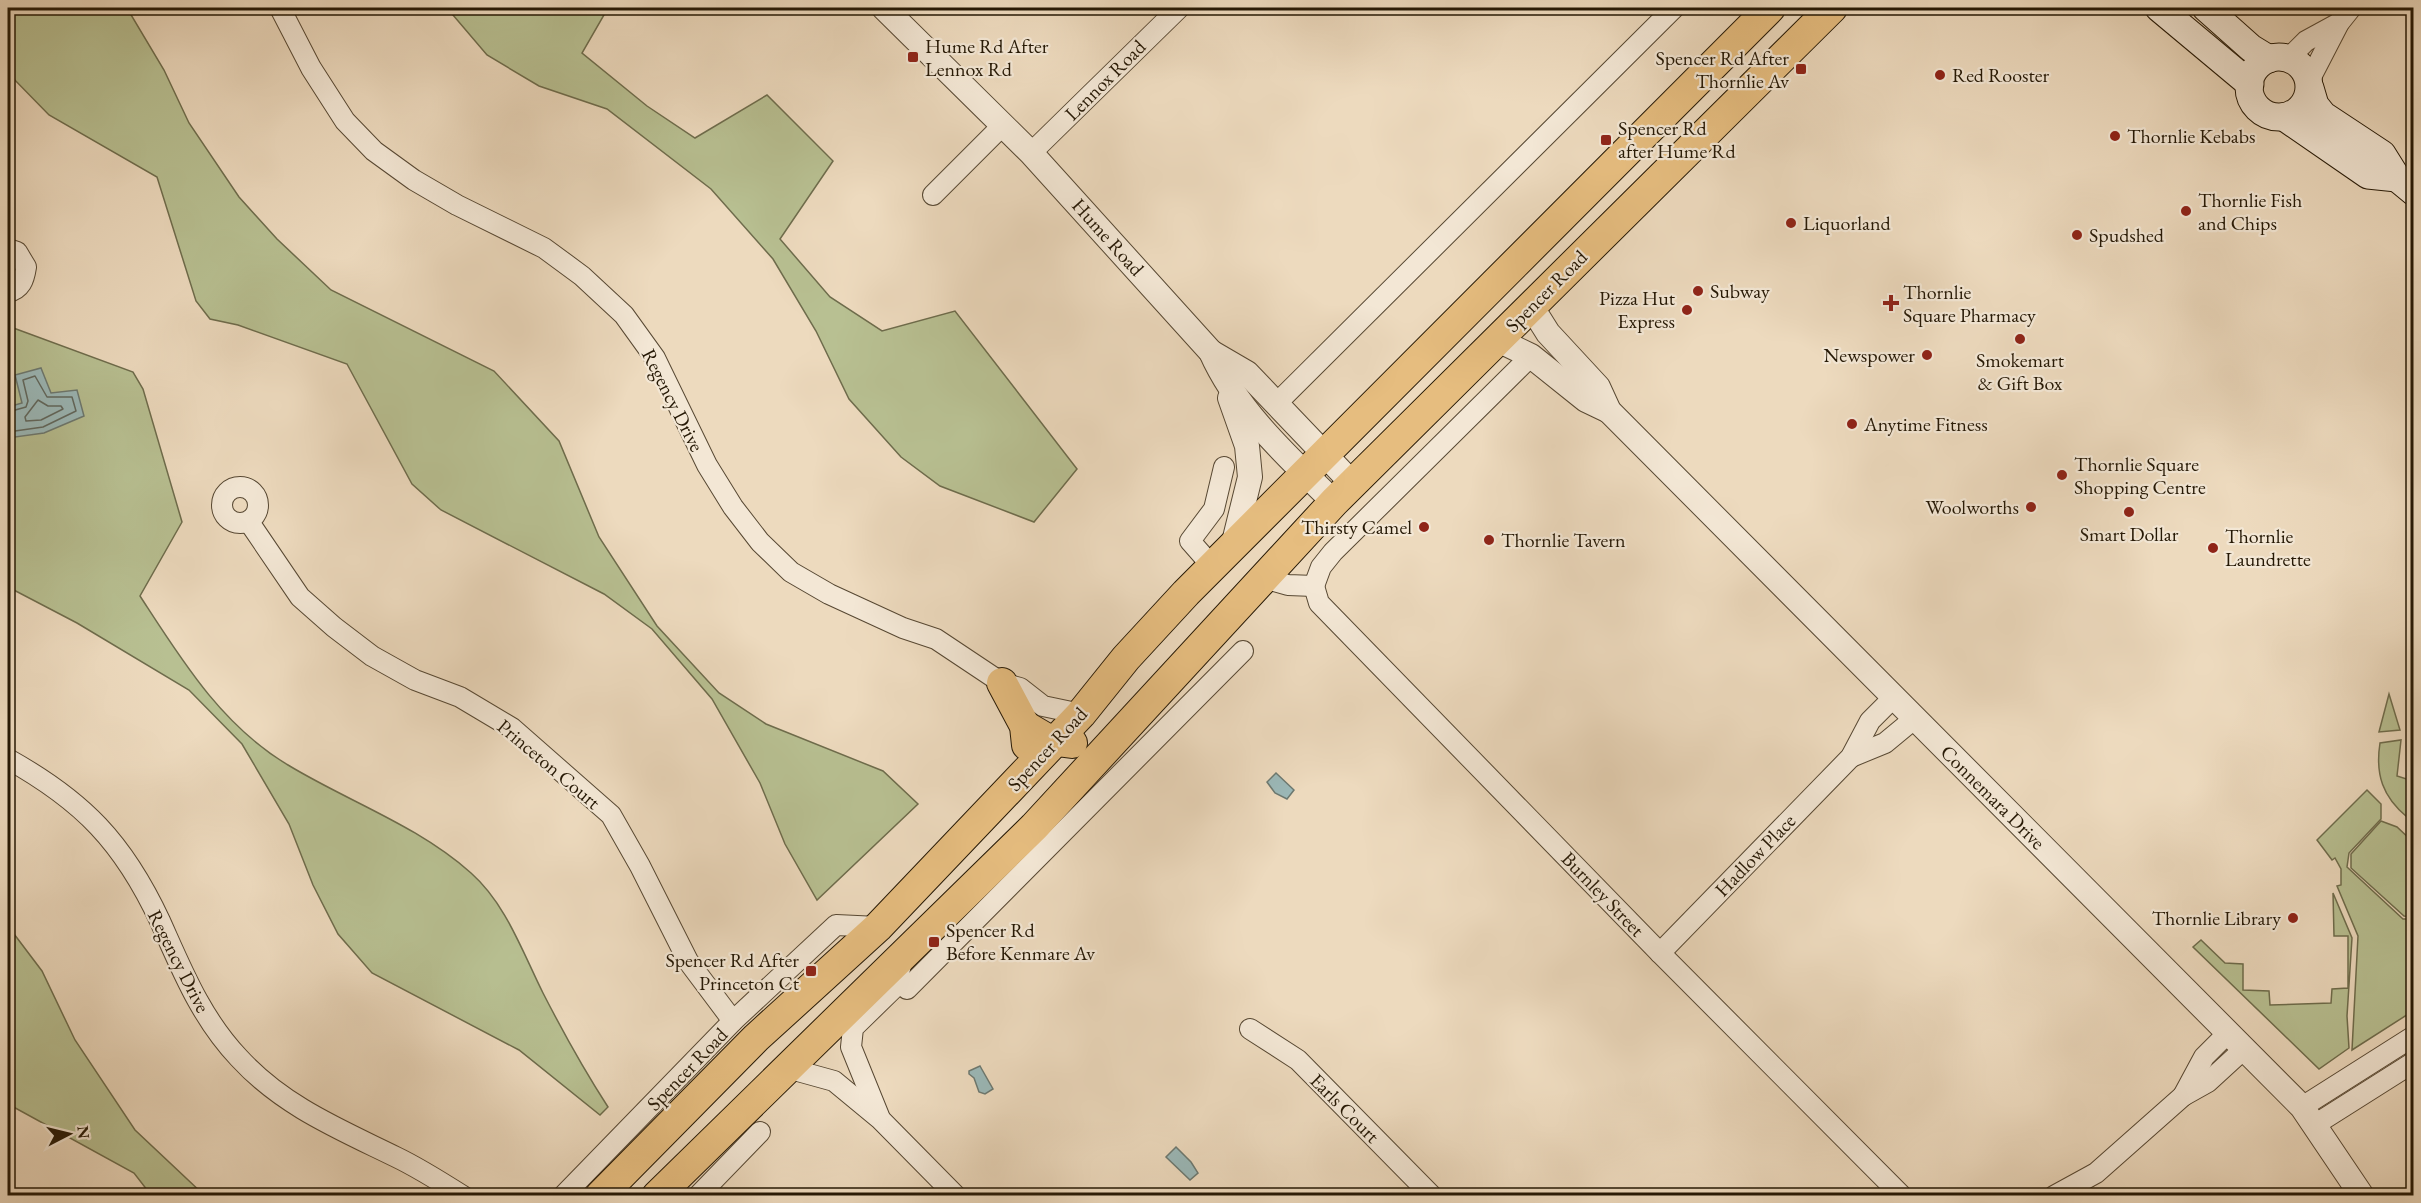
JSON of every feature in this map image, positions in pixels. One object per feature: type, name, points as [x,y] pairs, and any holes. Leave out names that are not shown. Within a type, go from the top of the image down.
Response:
[{"type":"main road","name":"Spencer Road","points":[[600,1196],[745,1029],[878,927],[1081,714],[1126,657],[1313,463],[1770,8]]},
{"type":"main road","name":"Spencer Road","points":[[657,1196],[906,949],[996,881],[1034,827],[1343,493],[1832,8]]},
{"type":"main road","points":[[2206,8],[2251,48],[2302,67],[2315,105],[2323,115],[2382,154],[2405,185]]},
{"type":"main road","points":[[2170,12],[2250,84],[2256,106],[2269,115],[2284,117],[2368,175],[2405,185]]},
{"type":"main road","points":[[2250,84],[2256,69],[2279,58]]},
{"type":"main road","points":[[1537,242],[1576,225],[1696,104],[1719,87],[1734,85],[1749,89]]},
{"type":"main road","points":[[2284,117],[2302,107],[2309,85]]},
{"type":"main road","points":[[1025,726],[1041,737],[1055,741],[1079,742],[1096,737],[1107,729],[1226,600],[1264,578]]},
{"type":"main road","points":[[907,897],[912,867],[1021,757],[1028,740],[1025,726],[1002,682]]},
{"type":"main road","points":[[745,1029],[800,1020],[963,861],[974,862],[996,881]]},
{"type":"street","name":"Regency Drive","points":[[280,8],[311,68],[345,121],[374,151],[414,180],[448,200],[544,248],[582,276],[624,315],[655,358],[707,465],[733,507],[760,542],[791,572],[882,619],[936,639],[1002,682],[1020,688],[1043,706],[1081,714]]},
{"type":"street","name":"Hume Road","points":[[884,8],[1031,153],[1211,352],[1247,373],[1276,404],[1313,463]]},
{"type":"street","name":"Lennox Road","points":[[1031,153],[1179,8]]},
{"type":"street","points":[[1276,404],[1674,8]]},
{"type":"street","points":[[2309,85],[2339,23],[2351,8]]},
{"type":"street","points":[[2279,58],[2339,23]]},
{"type":"street","points":[[933,195],[1003,124]]},
{"type":"street","points":[[8,249],[17,252],[26,267],[23,282],[15,290],[8,292]]},
{"type":"street","name":"Connemara Drive","points":[[1532,306],[1556,343],[1598,387],[1609,411]]},
{"type":"street","name":"Connemara Drive","points":[[1498,340],[1531,356],[1586,400],[1609,411],[2309,1115],[2362,1196]]},
{"type":"street","name":"Hume Road","points":[[1211,352],[1247,446],[1249,471],[1223,556]]},
{"type":"street","name":"Spencer Road","points":[[1314,586],[1322,567],[1333,552],[1531,356]]},
{"type":"street","name":"Hume Road","points":[[1224,381],[1260,425],[1313,463],[1343,493]]},
{"type":"street","points":[[1223,556],[1190,541],[1214,509],[1224,468]]},
{"type":"street","name":"Princeton Court","points":[[249,522],[300,597],[334,627],[372,656],[415,680],[460,698],[512,728],[611,815],[640,866],[688,961],[745,1029]]},
{"type":"street","points":[[1264,578],[1288,585],[1314,586]]},
{"type":"street","name":"Burnley Street","points":[[1314,586],[1319,603],[1660,953],[1902,1196]]},
{"type":"street","name":"Spencer Road","points":[[907,989],[996,881],[1243,651]]},
{"type":"street","name":"Hadlow Place","points":[[1660,953],[1851,757],[1870,721],[1893,698]]},
{"type":"street","name":"Hadlow Place","points":[[1851,757],[1885,743],[1914,719]]},
{"type":"street","name":"Regency Drive","points":[[8,759],[50,783],[95,820],[133,871],[159,920],[186,983],[212,1025],[258,1077],[301,1110],[398,1158],[463,1196]]},
{"type":"street","points":[[880,1119],[851,1047],[853,1028],[895,987],[906,949]]},
{"type":"street","name":"Spencer Road","points":[[563,1196],[745,1029]]},
{"type":"street","name":"Earls Court","points":[[1250,1029],[1298,1060],[1432,1196]]},
{"type":"street","points":[[2309,1115],[2414,1036]]},
{"type":"street","points":[[2054,1196],[2096,1173],[2183,1096],[2208,1082],[2236,1041]]},
{"type":"street","points":[[2309,1115],[2414,1062]]},
{"type":"street","points":[[787,1068],[834,1081],[880,1119],[956,1196]]},
{"type":"street","points":[[697,1196],[760,1132]]},
{"type":"street","points":[[695,1157],[697,1196]]},
{"type":"green space","points":[[8,8],[127,8],[164,70],[189,123],[239,197],[277,239],[331,290],[494,371],[559,441],[599,537],[657,626],[719,693],[766,724],[883,771],[918,804],[817,900],[785,844],[760,783],[712,699],[652,629],[604,594],[441,510],[412,484],[347,364],[238,325],[210,319],[196,301],[157,177],[49,115],[8,73]]},
{"type":"green space","points":[[447,8],[608,8],[582,53],[647,106],[695,138],[767,95],[833,161],[780,239],[830,297],[882,331],[955,311],[1077,469],[1034,522],[940,486],[901,457],[849,399],[816,331],[773,259],[711,189],[607,109],[539,86],[487,55]]},
{"type":"green space","points":[[8,326],[133,372],[143,389],[182,522],[140,596],[187,667],[242,731],[288,765],[428,841],[450,856],[483,885],[504,914],[558,1022],[608,1107],[600,1115],[519,1050],[372,973],[338,934],[313,885],[289,824],[242,744],[189,690],[77,623],[8,587]]},
{"type":"green space","points":[[2389,694],[2400,730],[2379,732]]},
{"type":"green space","points":[[2401,740],[2397,776],[2413,781],[2413,811],[2407,817],[2392,802],[2387,793],[2379,765],[2380,743]]},
{"type":"green space","points":[[2367,790],[2381,804],[2381,819],[2349,853],[2347,867],[2403,919],[2413,919],[2413,1011],[2352,1050],[2358,936],[2337,886],[2341,885],[2341,869],[2335,858],[2332,860],[2317,840]]},
{"type":"green space","points":[[2381,821],[2397,827],[2413,842],[2413,917],[2404,916],[2351,868],[2351,854]]},
{"type":"green space","points":[[2333,893],[2352,938],[2347,1016],[2349,1048],[2319,1069],[2193,947],[2201,940],[2225,963],[2243,964],[2243,990],[2269,991],[2270,1005],[2331,1003],[2332,989],[2348,988],[2348,936],[2334,936]]},
{"type":"green space","points":[[8,926],[42,971],[75,1040],[135,1130],[204,1195],[151,1195],[134,1173],[8,1104]]},
{"type":"water","points":[[41,368],[51,393],[77,390],[84,416],[44,433],[8,438],[8,407],[22,403],[15,375]]},
{"type":"water","points":[[1276,773],[1294,790],[1287,799],[1275,793],[1267,782]]},
{"type":"water","points":[[980,1066],[993,1089],[985,1094],[979,1092],[974,1078],[969,1074],[969,1071]]},
{"type":"water","points":[[1176,1147],[1198,1173],[1190,1180],[1166,1157]]},
{"type":"place","name":"Hume Rd After Lennox Rd","points":[[913,57]]},
{"type":"place","name":"Spencer Rd After Thornlie Av","points":[[1801,69]]},
{"type":"place","name":"Red Rooster","points":[[1940,75]]},
{"type":"place","name":"Thornlie Kebabs","points":[[2115,136]]},
{"type":"place","name":"Spencer Rd after Hume Rd","points":[[1606,140]]},
{"type":"place","name":"Thornlie Fish and Chips","points":[[2186,211]]},
{"type":"place","name":"Liquorland","points":[[1791,223]]},
{"type":"place","name":"Spudshed","points":[[2077,235]]},
{"type":"place","name":"Subway","points":[[1698,291]]},
{"type":"place","name":"Thornlie Square Pharmacy","points":[[1891,303]]},
{"type":"place","name":"Pizza Hut Express","points":[[1687,310]]},
{"type":"place","name":"Smokemart & Gift Box","points":[[2020,339]]},
{"type":"place","name":"Newspower","points":[[1927,355]]},
{"type":"place","name":"Anytime Fitness","points":[[1852,424]]},
{"type":"place","name":"Thornlie Square Shopping Centre","points":[[2062,475]]},
{"type":"place","name":"Woolworths","points":[[2031,507]]},
{"type":"place","name":"Smart Dollar","points":[[2129,512]]},
{"type":"place","name":"Thirsty Camel","points":[[1424,527]]},
{"type":"place","name":"Thornlie Tavern","points":[[1489,540]]},
{"type":"place","name":"Thornlie Laundrette","points":[[2213,548]]},
{"type":"place","name":"Thornlie Library","points":[[2293,918]]},
{"type":"place","name":"Spencer Rd Before Kenmare Av","points":[[934,942]]},
{"type":"place","name":"Spencer Rd After Princeton Ct","points":[[811,971]]}]
